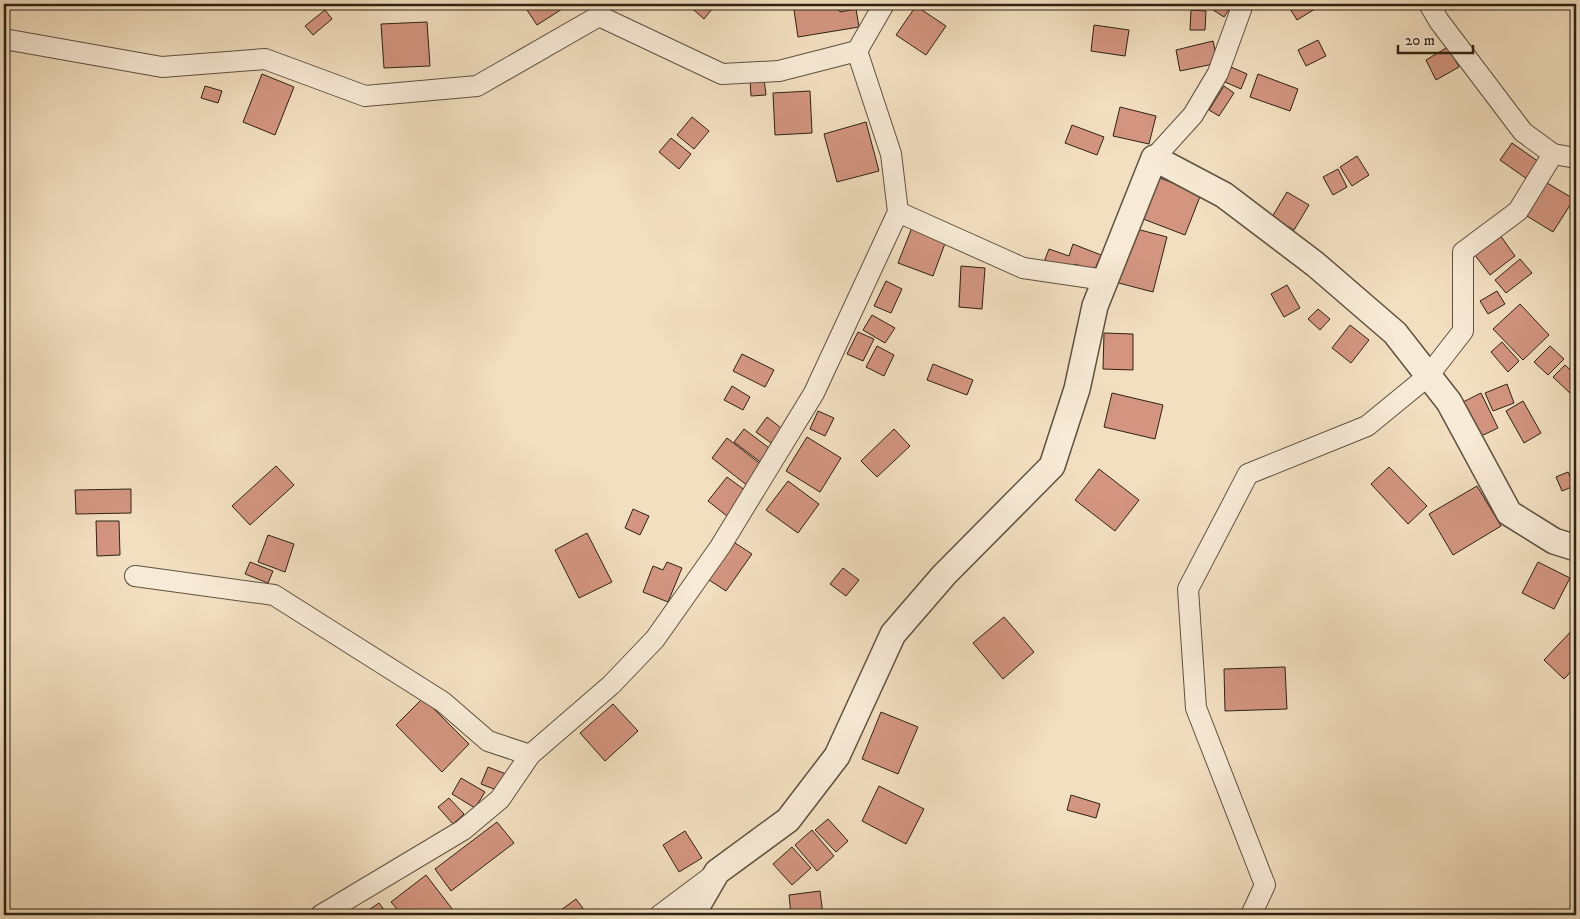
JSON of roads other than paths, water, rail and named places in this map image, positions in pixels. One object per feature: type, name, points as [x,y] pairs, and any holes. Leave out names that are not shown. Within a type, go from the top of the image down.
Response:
[{"type":"street","points":[[4,39],[162,67],[265,59],[365,96],[477,86],[599,16],[722,74],[779,71],[857,50],[884,4]]},
{"type":"street","points":[[660,915],[788,820],[837,756],[893,634],[944,575],[1052,466],[1077,389],[1095,306],[1154,158],[1193,115],[1218,73],[1243,4]]},
{"type":"street","points":[[1429,4],[1439,21],[1523,132],[1553,154],[1576,158]]},
{"type":"street","points":[[321,915],[463,830],[500,799],[530,755],[611,686],[655,639],[720,547],[814,393],[898,212],[891,154],[857,50]]},
{"type":"street","points":[[1252,915],[1265,885],[1196,708],[1188,589],[1248,474],[1367,426],[1428,376],[1463,331],[1463,252],[1518,211],[1553,154]]},
{"type":"street","points":[[1154,158],[1224,195],[1315,264],[1395,333],[1449,402],[1509,512],[1554,541],[1576,548]]},
{"type":"street","points":[[898,212],[1023,268],[1105,280]]},
{"type":"street","points":[[135,576],[274,595],[443,702],[488,741],[530,755]]},
{"type":"street","points":[[692,915],[717,872]]}]
